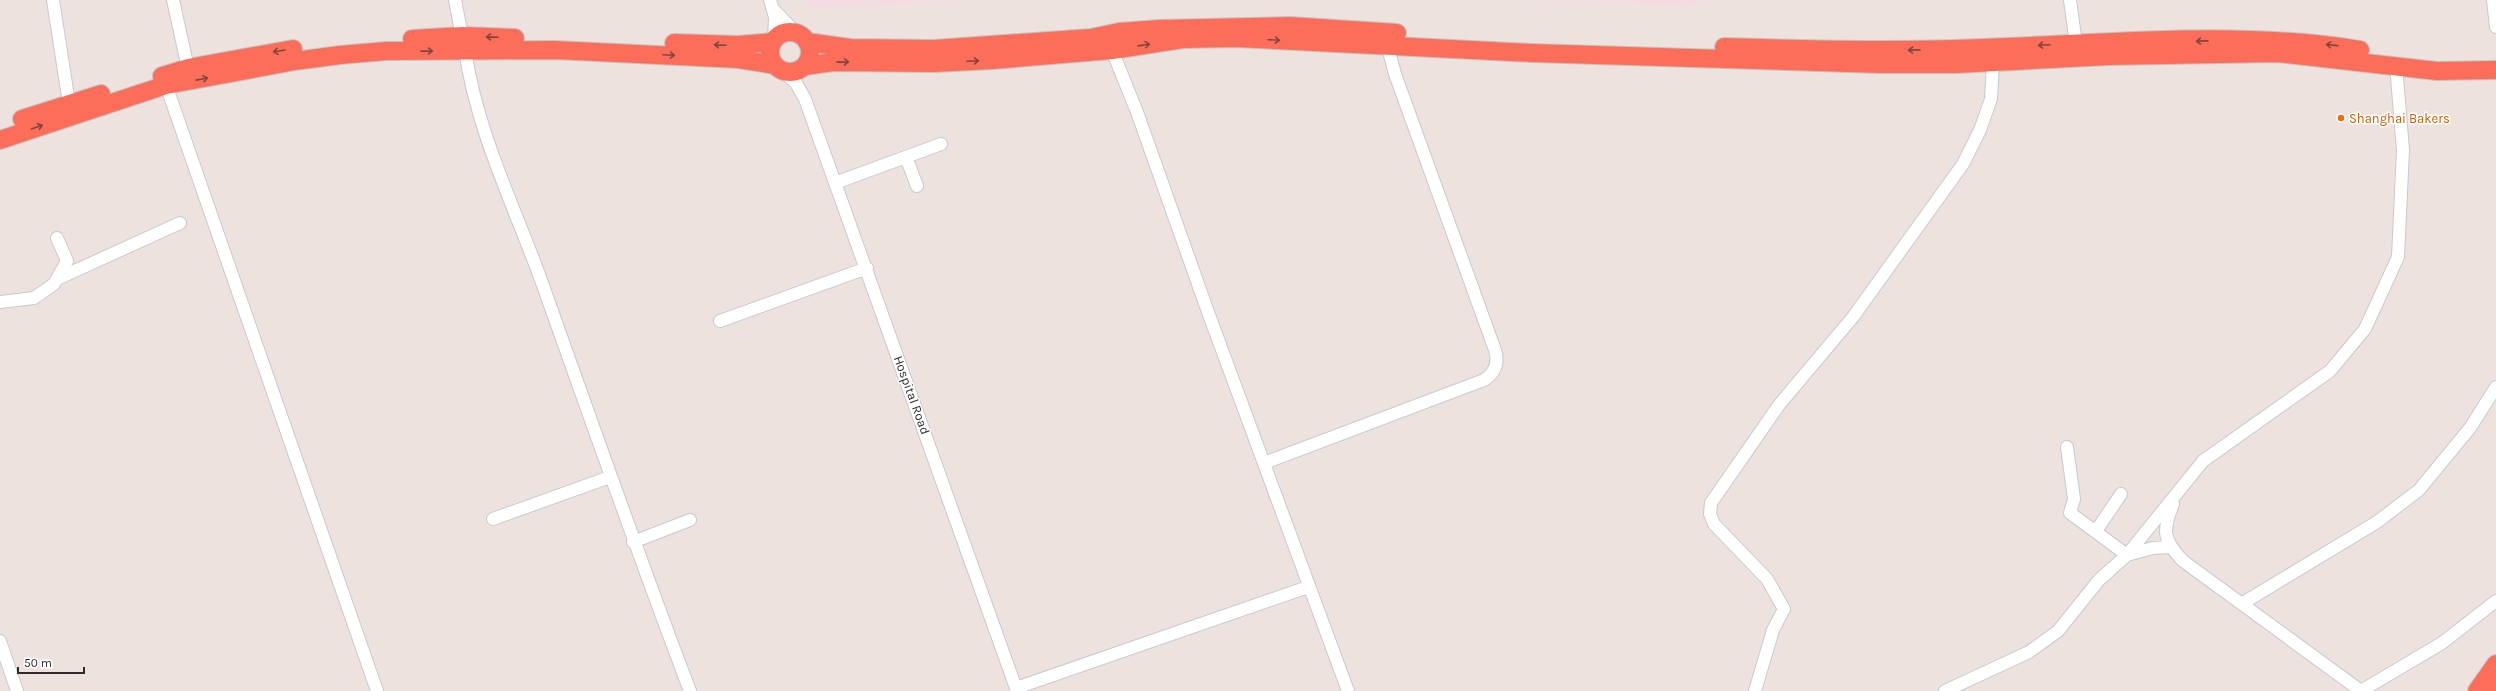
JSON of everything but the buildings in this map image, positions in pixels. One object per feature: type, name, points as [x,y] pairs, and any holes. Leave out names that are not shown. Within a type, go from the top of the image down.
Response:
[{"type":"highway","points":[[0,127],[69,103],[188,68],[303,48],[463,43],[751,45],[783,34],[843,48],[934,49],[1091,38],[1119,32],[1151,29],[1290,26],[1545,41],[1775,48],[1931,50],[2076,44],[2252,40],[2331,45],[2406,57],[2461,61],[2496,58]]},
{"type":"highway","points":[[773,38],[770,52],[779,68]]},
{"type":"highway","points":[[802,38],[810,53],[804,66]]},
{"type":"highway","points":[[0,140],[166,85],[295,61],[463,43],[563,51],[750,60],[792,72],[804,66],[833,62],[935,63],[1112,50],[1191,39],[1236,38],[1387,44],[1532,53],[1880,64],[1993,62],[2109,56],[2277,53],[2437,71],[2496,70]]},
{"type":"highway","points":[[2477,691],[2496,664]]},
{"type":"highway","points":[[2493,691],[2496,687]]},
{"type":"street","points":[[53,0],[69,103]]},
{"type":"street","points":[[173,0],[188,68]]},
{"type":"street","points":[[454,0],[470,82],[481,126],[540,277],[633,542],[690,691]]},
{"type":"street","points":[[2070,0],[2076,44]]},
{"type":"street","points":[[2492,0],[2496,27]]},
{"type":"street","points":[[772,4],[802,38]]},
{"type":"street","points":[[772,4],[775,22],[773,38]]},
{"type":"street","points":[[1264,463],[1484,380],[1492,373],[1497,364],[1495,350],[1395,74],[1387,44]]},
{"type":"street","points":[[1112,50],[1137,112],[1308,586],[1348,691]]},
{"type":"street","points":[[1755,691],[1773,630],[1784,609],[1767,579],[1714,524],[1710,514],[1711,503],[1779,404],[1853,317],[1963,164],[1980,130],[1992,99],[1993,62]]},
{"type":"street","points":[[804,66],[802,76],[804,99]]},
{"type":"street","points":[[1945,691],[2029,652],[2058,631],[2099,580],[2127,555],[2203,461],[2330,371],[2365,329],[2398,257],[2403,150],[2396,66]]},
{"type":"street","points":[[779,68],[793,79],[804,99]]},
{"type":"street","points":[[166,85],[216,230],[286,422],[377,691]]},
{"type":"street","name":"Hospital Road","points":[[804,99],[867,268],[1016,689]]},
{"type":"street","points":[[836,183],[941,144]]},
{"type":"street","points":[[906,157],[917,186]]},
{"type":"street","points":[[57,279],[180,223]]},
{"type":"street","points":[[0,302],[34,298],[54,284],[67,261],[57,238]]},
{"type":"street","points":[[720,322],[867,268]]},
{"type":"street","points":[[2243,603],[2376,522],[2419,490],[2470,428],[2496,387]]},
{"type":"street","points":[[2067,447],[2074,499],[2070,513],[2127,555]]},
{"type":"street","points":[[493,519],[610,477]]},
{"type":"street","points":[[2177,493],[2167,518],[2165,534],[2170,547],[2183,561],[2243,603],[2361,691],[2442,642],[2496,601]]},
{"type":"street","points":[[2096,531],[2121,494]]},
{"type":"street","points":[[633,542],[690,520]]},
{"type":"street","points":[[2127,555],[2152,548],[2170,547]]},
{"type":"street","points":[[1016,689],[1308,586]]},
{"type":"street","points":[[0,641],[17,691]]},
{"type":"shaded area","points":[[807,0],[983,0],[810,8]]},
{"type":"shaded area","points":[[1490,0],[1725,0],[1688,5]]},
{"type":"place","name":"Shanghai Bakers","points":[[2341,118]]}]
